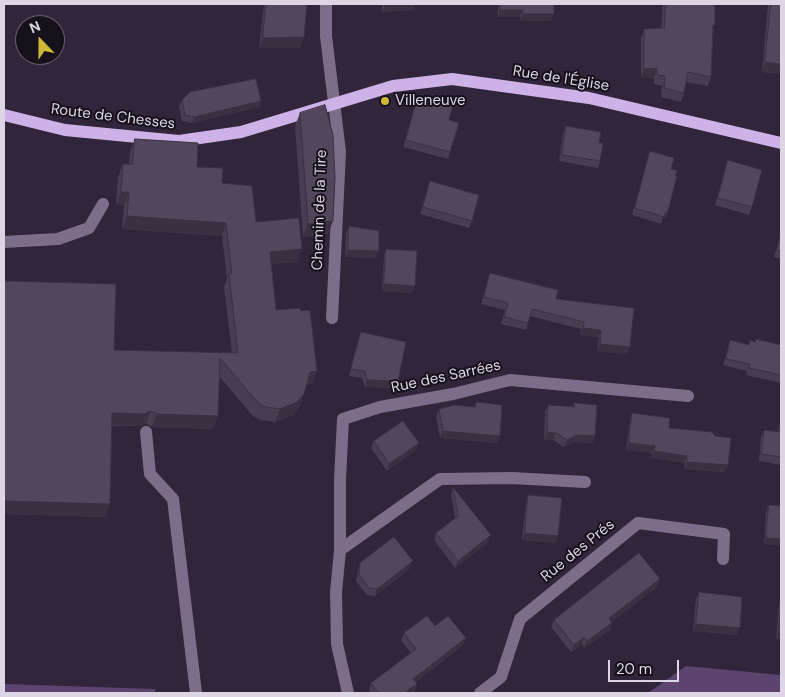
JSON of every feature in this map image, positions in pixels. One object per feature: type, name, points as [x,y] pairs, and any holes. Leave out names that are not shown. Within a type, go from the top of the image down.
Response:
[{"type":"main road","name":"Rue de l'Église","points":[[334,103],[393,86],[452,79],[589,98],[781,143]]},
{"type":"main road","name":"Route de Chesses","points":[[4,115],[65,130],[180,142],[241,132],[334,103]]},
{"type":"street","name":"Chemin de la Tire","points":[[326,4],[326,36],[340,152],[332,318]]},
{"type":"street","points":[[4,242],[58,239],[88,228],[103,204]]},
{"type":"street","name":"Rue des Sarrées","points":[[348,693],[337,644],[336,592],[340,550],[340,480],[343,419],[380,407],[453,394],[510,380],[688,396]]},
{"type":"street","points":[[146,432],[150,474],[173,499],[196,693]]},
{"type":"street","points":[[340,550],[440,479],[512,478],[585,482]]},
{"type":"street","name":"Rue des Prés","points":[[480,693],[501,678],[520,619],[638,523],[724,534],[723,559]]},
{"type":"shaded area","points":[[686,666],[781,675],[781,693],[648,693]]},
{"type":"shaded area","points":[[4,684],[155,689],[155,693],[4,693]]},
{"type":"building","points":[[266,4],[307,4],[304,37],[263,38]]},
{"type":"building","points":[[500,4],[554,4],[554,14],[523,14],[523,10],[500,10]]},
{"type":"building","points":[[666,4],[715,4],[711,77],[688,72],[684,93],[664,88],[665,76],[657,75],[657,68],[644,69],[644,29],[664,28]]},
{"type":"building","points":[[771,4],[781,4],[781,64],[765,62]]},
{"type":"building","points":[[256,79],[261,101],[194,117],[185,115],[182,100],[190,92]]},
{"type":"building","points":[[418,96],[453,105],[449,120],[459,123],[450,152],[406,140]]},
{"type":"building","points":[[325,105],[333,135],[335,178],[333,221],[308,224],[300,113]]},
{"type":"building","points":[[566,126],[601,132],[599,143],[603,143],[600,161],[562,155]]},
{"type":"building","points":[[135,139],[198,143],[197,167],[223,168],[222,183],[252,186],[256,222],[299,218],[302,249],[270,252],[276,310],[300,308],[301,311],[310,310],[317,371],[310,372],[304,394],[297,402],[280,409],[266,407],[258,403],[220,358],[218,416],[157,414],[150,411],[145,414],[112,413],[110,504],[4,501],[4,281],[116,284],[114,350],[238,353],[229,274],[232,274],[226,223],[127,216],[129,192],[121,192],[123,164],[132,164]]},
{"type":"building","points":[[650,151],[674,158],[671,169],[677,171],[668,211],[666,211],[664,217],[635,208]]},
{"type":"building","points":[[728,160],[762,170],[752,207],[718,198]]},
{"type":"building","points":[[430,181],[479,195],[472,221],[423,207]]},
{"type":"building","points":[[349,226],[379,231],[379,251],[348,250]]},
{"type":"building","points":[[781,234],[781,251],[777,250]]},
{"type":"building","points":[[386,249],[417,251],[415,286],[384,284]]},
{"type":"building","points":[[490,273],[558,290],[556,299],[634,308],[630,347],[600,344],[601,330],[583,328],[584,322],[532,309],[528,323],[504,317],[508,303],[484,297]]},
{"type":"building","points":[[361,332],[406,342],[398,381],[367,380],[365,371],[351,369]]},
{"type":"building","points":[[756,339],[781,345],[781,375],[749,368],[750,364],[726,359],[730,340],[749,345],[750,340],[755,342]]},
{"type":"building","points":[[476,402],[502,405],[500,436],[443,431],[439,409],[455,405],[475,407]]},
{"type":"building","points":[[574,403],[597,405],[595,436],[577,435],[567,440],[556,433],[547,432],[548,405],[574,407]]},
{"type":"building","points":[[632,413],[670,418],[669,428],[712,432],[715,436],[731,438],[728,465],[687,462],[687,456],[654,451],[655,446],[629,443]]},
{"type":"building","points":[[403,421],[419,443],[389,464],[374,441]]},
{"type":"building","points":[[780,424],[781,457],[761,454],[764,430],[779,432]]},
{"type":"building","points":[[453,487],[491,535],[458,561],[436,533],[458,516]]},
{"type":"building","points":[[528,495],[562,498],[558,536],[525,533]]},
{"type":"building","points":[[769,505],[781,506],[781,539],[766,538]]},
{"type":"building","points":[[394,537],[413,561],[377,589],[369,588],[359,574],[360,563]]},
{"type":"building","points":[[639,553],[660,579],[609,618],[612,623],[587,641],[584,637],[574,645],[554,620]]},
{"type":"building","points":[[699,592],[742,597],[740,628],[696,624]]},
{"type":"building","points":[[781,606],[781,632],[779,632]]},
{"type":"building","points":[[427,616],[435,626],[448,616],[466,638],[413,679],[417,684],[404,693],[379,693],[371,683],[416,649],[404,633]]},
{"type":"place","name":"Villeneuve","points":[[385,101]]}]
